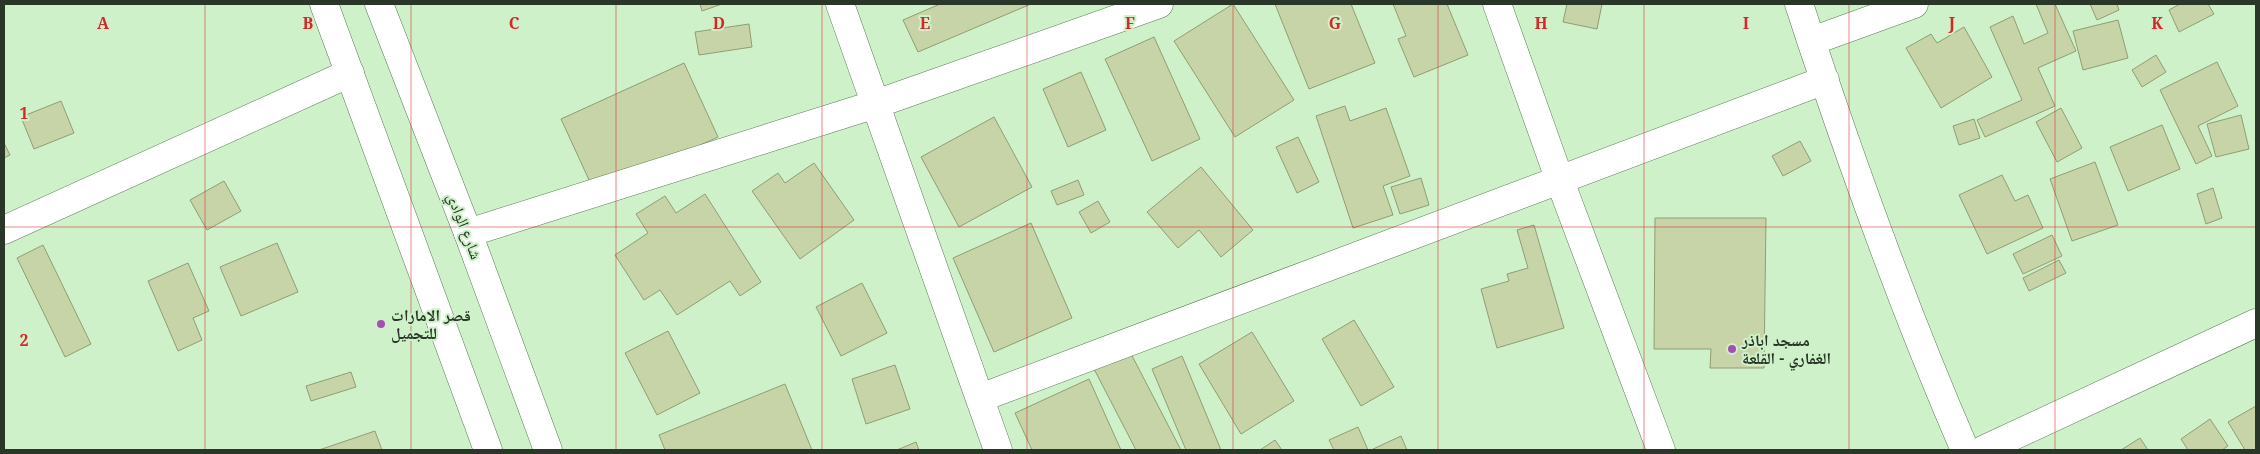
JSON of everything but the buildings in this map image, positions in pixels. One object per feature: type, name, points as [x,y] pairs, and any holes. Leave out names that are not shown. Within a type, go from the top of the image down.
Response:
[{"type":"street","points":[[324,4],[488,450]]},
{"type":"street","name":"شارع الوادي","points":[[378,4],[468,232],[548,450]]},
{"type":"street","points":[[840,4],[998,450]]},
{"type":"street","points":[[468,232],[876,104],[1116,11],[1158,4]]},
{"type":"street","points":[[1497,4],[1560,181],[1661,450]]},
{"type":"street","points":[[1799,4],[1927,363],[1965,450]]},
{"type":"street","points":[[1812,41],[1914,4]]},
{"type":"street","points":[[4,230],[350,73]]},
{"type":"street","points":[[980,398],[1825,80]]},
{"type":"street","points":[[1983,450],[2256,323]]},
{"type":"place","name":"قصر الامارات للتجميل","points":[[381,324]]},
{"type":"place","name":"مسجد اباذر الغفاري - القلعة","points":[[1732,349]]}]
